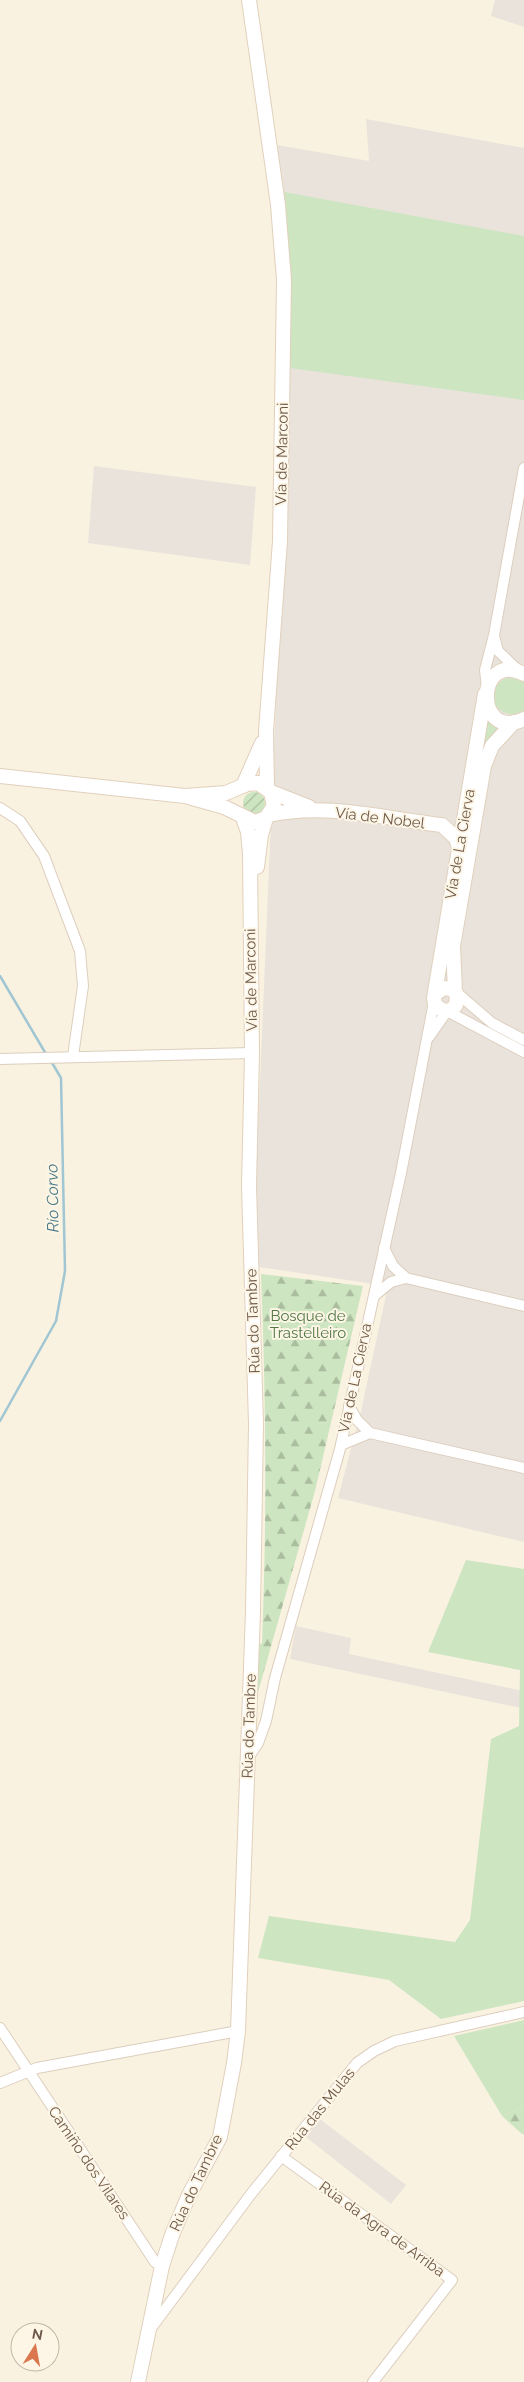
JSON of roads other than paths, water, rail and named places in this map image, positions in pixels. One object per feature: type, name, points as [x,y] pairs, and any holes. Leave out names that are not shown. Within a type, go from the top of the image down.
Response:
[{"type":"main road","name":"Vía de Marconi","points":[[249,0],[274,177],[284,267],[284,385],[280,541],[266,730],[269,790]]},
{"type":"main road","points":[[519,721],[500,720],[493,715],[486,702],[486,691],[494,676],[507,670],[522,672]]},
{"type":"main road","name":"Vía de La Cierva","points":[[435,998],[486,691]]},
{"type":"main road","name":"Vía de La Cierva","points":[[455,992],[453,946],[484,766],[492,746],[519,721]]},
{"type":"main road","name":"Vía de Marconi","points":[[241,787],[256,760],[266,730]]},
{"type":"main road","points":[[0,776],[185,796],[226,793],[258,783],[269,790],[274,806],[268,816],[255,822],[185,796]]},
{"type":"main road","points":[[241,787],[235,804],[241,816]]},
{"type":"main road","name":"Vía de Nobel","points":[[269,790],[319,810]]},
{"type":"main road","name":"Vía de Nobel","points":[[268,816],[289,811],[319,810],[442,825],[453,821],[465,810]]},
{"type":"main road","name":"Vía de Marconi","points":[[241,816],[250,843],[252,1053]]},
{"type":"main road","name":"Vía de Marconi","points":[[251,907],[261,835],[268,816]]},
{"type":"main road","name":"Vía de Nobel","points":[[442,825],[456,838],[459,848]]},
{"type":"main road","points":[[444,988],[455,992],[458,1002],[454,1008],[447,1011],[440,1010],[435,998],[444,988]]},
{"type":"main road","name":"Rúa do Tambre","points":[[138,2382],[159,2298],[159,2261],[180,2213],[220,2137],[231,2083],[238,2031],[248,1758],[255,1720],[256,1424],[249,1186],[252,1053]]},
{"type":"street","name":"Vía de La Cierva","points":[[486,691],[485,670],[494,635],[522,488],[524,468]]},
{"type":"street","points":[[494,635],[498,651],[522,672]]},
{"type":"street","points":[[0,808],[20,821],[44,856],[80,951],[83,986],[73,1056]]},
{"type":"street","points":[[455,992],[492,1023],[524,1040]]},
{"type":"street","name":"Vía de La Cierva","points":[[248,1758],[258,1743],[264,1728],[255,1720],[341,1445],[401,1173],[435,998]]},
{"type":"street","name":"Vía de La Cierva","points":[[425,1044],[447,1011]]},
{"type":"street","points":[[447,1011],[524,1052]]},
{"type":"street","points":[[0,1059],[252,1053]]},
{"type":"street","points":[[384,1247],[389,1260],[401,1277]]},
{"type":"street","points":[[379,1271],[524,1306]]},
{"type":"street","points":[[374,1296],[387,1285],[401,1277]]},
{"type":"street","points":[[349,1406],[366,1432]]},
{"type":"street","points":[[344,1427],[524,1468]]},
{"type":"street","points":[[341,1445],[366,1432]]},
{"type":"street","points":[[255,1720],[264,1728]]},
{"type":"street","name":"Rúa das Mulas","points":[[159,2298],[166,2298],[175,2294],[346,2074],[374,2051],[409,2038],[524,2012]]},
{"type":"street","name":"Camiño dos Vilares","points":[[0,2028],[159,2261]]},
{"type":"street","points":[[0,2083],[27,2070],[223,2032],[238,2031]]},
{"type":"street","name":"Rúa da Agra de Arriba","points":[[281,2156],[452,2280],[373,2382]]},
{"type":"waterway","name":"Río Corvo","points":[[0,976],[46,1054]]},
{"type":"waterway","name":"Río Corvo","points":[[0,1421],[56,1321],[65,1271],[61,1078],[51,1061]]},
{"type":"park label","name":"Bosque de Trastelleiro","points":[[308,1324]]}]
